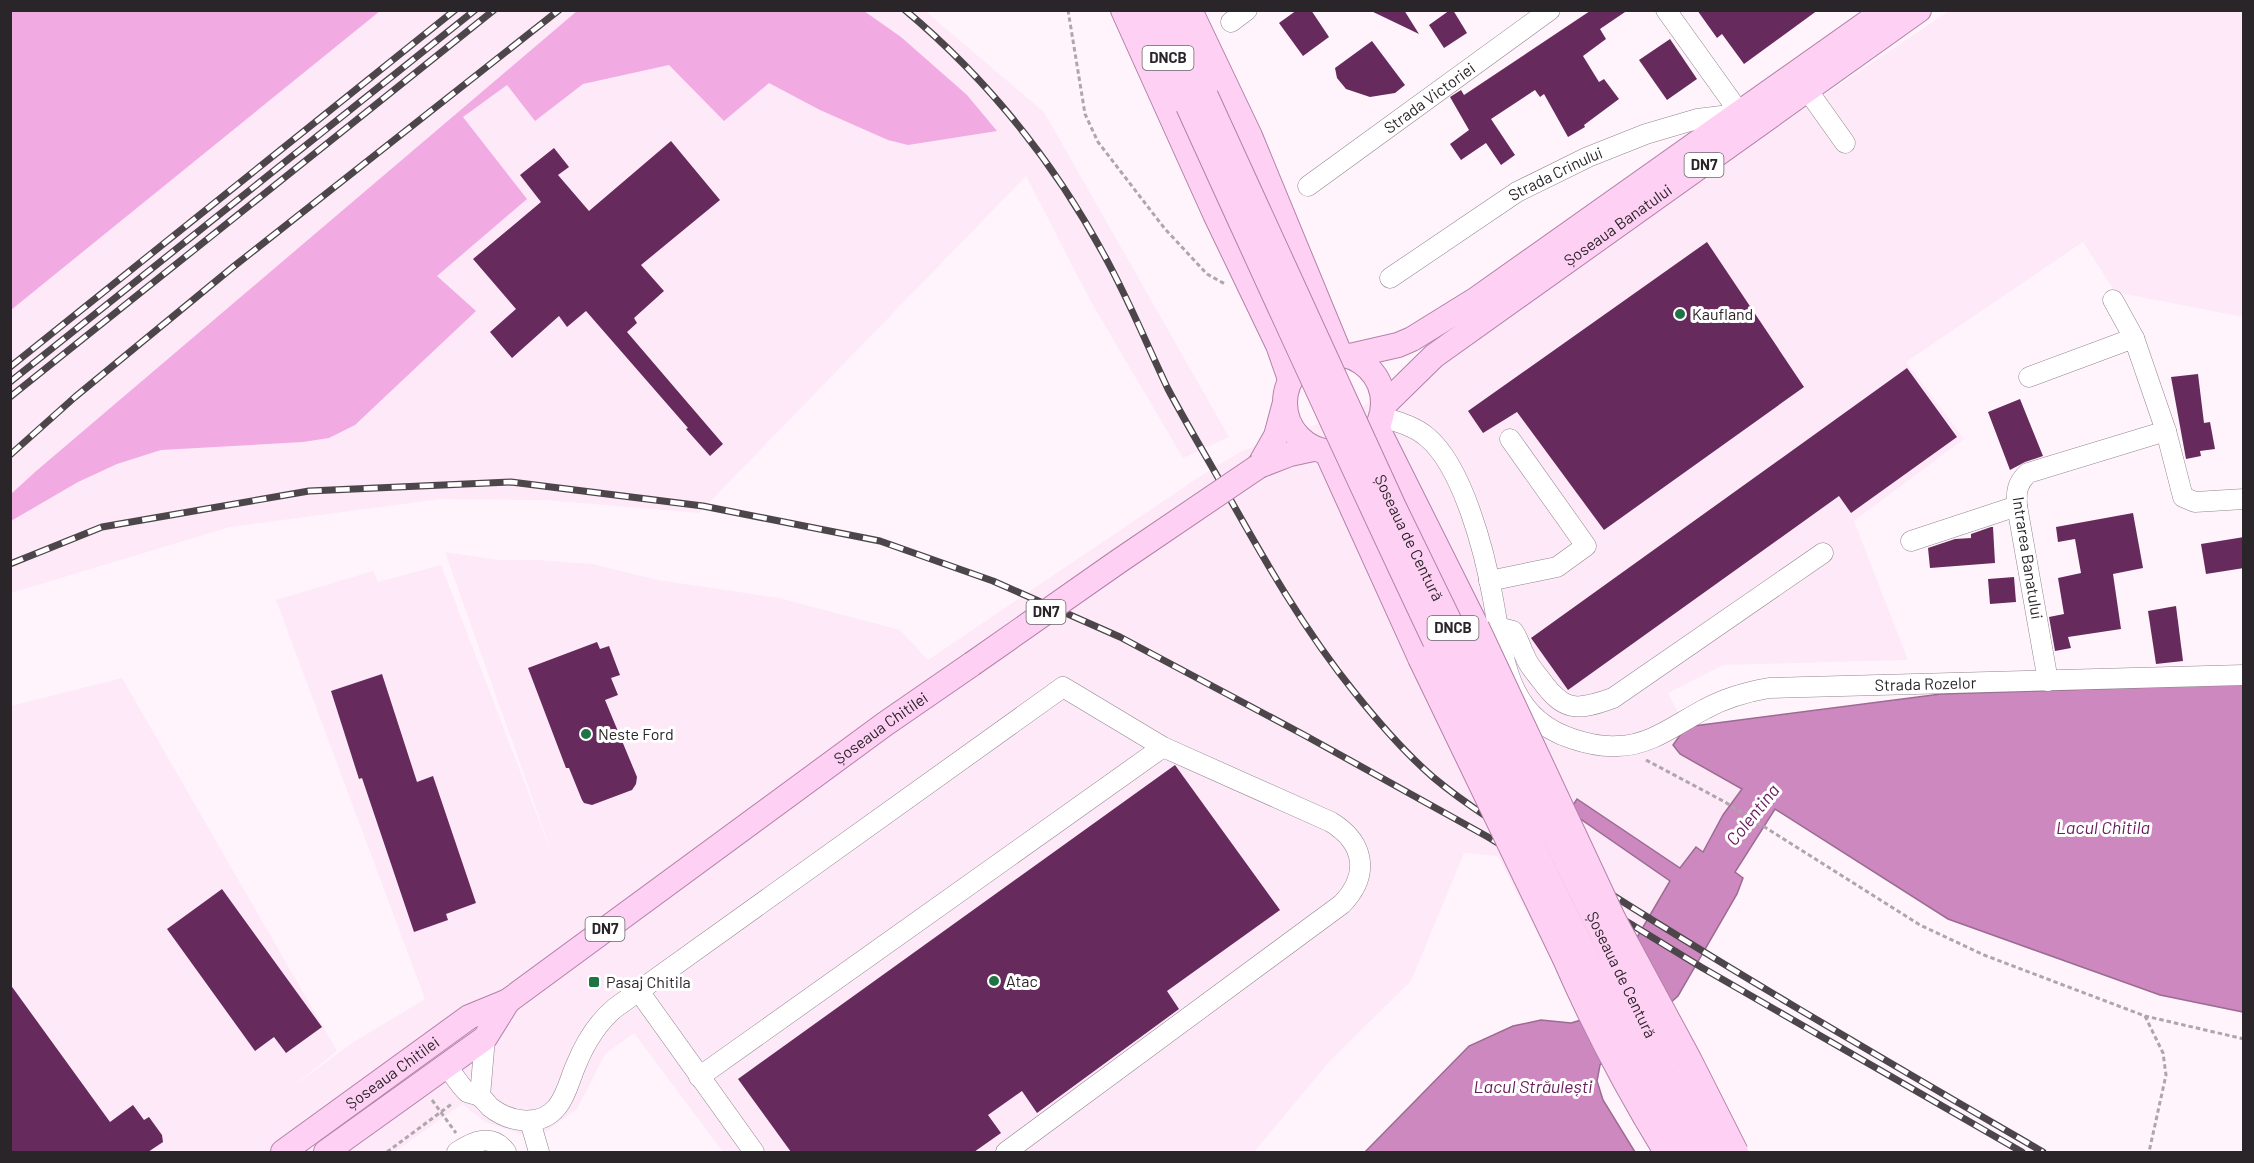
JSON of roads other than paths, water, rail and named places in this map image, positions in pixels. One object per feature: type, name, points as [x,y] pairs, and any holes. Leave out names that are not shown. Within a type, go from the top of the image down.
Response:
[{"type":"main road","points":[[1123,10],[1215,214],[1278,345],[1290,380]]},
{"type":"main road","name":"Șoseaua de Centură","points":[[1147,10],[1197,101],[1663,1060],[1715,1152]]},
{"type":"main road","name":"Șoseaua de Centură","points":[[1169,10],[1197,101],[1416,604],[1576,937],[1649,1081],[1690,1152]]},
{"type":"main road","points":[[1190,10],[1250,136],[1345,355],[1362,362],[1375,376],[1382,393],[1381,417],[1487,627],[1614,920],[1736,1152]]},
{"type":"main road","name":"Șoseaua Banatului","points":[[1381,417],[1434,356],[1746,122],[1885,10]]},
{"type":"main road","name":"Șoseaua Banatului","points":[[1345,355],[1398,345],[1412,339],[1746,122],[1808,91],[1919,10]]},
{"type":"main road","name":"DN7","points":[[1284,406],[1290,380],[1308,361],[1323,355],[1345,355]]},
{"type":"main road","points":[[1284,406],[1290,426],[1296,435],[1320,451],[1565,959],[1584,1004],[1627,1087],[1666,1152]]},
{"type":"main road","name":"Șoseaua Chitilei","points":[[1259,466],[1275,436],[1284,406]]},
{"type":"main road","name":"DN7","points":[[1320,451],[1350,450],[1361,445],[1381,417]]},
{"type":"main road","name":"Șoseaua Chitilei","points":[[283,1152],[469,1017],[508,1001],[885,724],[1259,466],[1290,454],[1320,451]]},
{"type":"main road","name":"Șoseaua Chitilei","points":[[326,1152],[485,1038],[508,1001]]},
{"type":"main road","points":[[431,1044],[447,1066]]},
{"type":"street","name":"Strada Victoriei","points":[[1308,186],[1550,10]]},
{"type":"street","points":[[1666,10],[1746,122]]},
{"type":"street","points":[[1808,91],[1845,143]]},
{"type":"street","name":"Strada Crinului","points":[[1390,278],[1517,192],[1588,157],[1646,134],[1698,119],[1746,122]]},
{"type":"street","points":[[2113,300],[2134,338],[2166,431],[2181,493],[2186,500],[2195,502],[2244,499]]},
{"type":"street","points":[[2029,376],[2134,338]]},
{"type":"street","points":[[1381,417],[1407,424],[1417,430],[1427,437],[1447,459],[1472,520],[1489,581],[1487,627],[1513,631],[1525,658],[1552,695],[1564,704],[1594,705],[1613,698],[1823,553]]},
{"type":"street","name":"Intrarea Banatului","points":[[2048,681],[2017,506],[2018,484],[2028,474],[2166,431]]},
{"type":"street","points":[[1489,581],[1557,567],[1586,546],[1510,439]]},
{"type":"street","points":[[1911,541],[2017,506]]},
{"type":"street","name":"Strada Rozelor","points":[[1487,627],[1510,680],[1533,718],[1563,736],[1602,746],[1621,747],[1649,739],[1726,699],[1769,688],[2244,675]]},
{"type":"street","points":[[447,1066],[468,1092],[480,1096],[499,1112],[511,1118],[530,1121],[542,1118],[558,1106],[576,1064],[605,1016],[638,990],[1063,687],[1163,747],[1331,822],[1346,831],[1356,845],[1361,862],[1358,879],[1352,893],[1341,904],[1006,1152]]},
{"type":"street","points":[[699,1077],[1163,747]]},
{"type":"street","points":[[638,990],[754,1152]]},
{"type":"street","points":[[480,1096],[485,1038]]},
{"type":"street","points":[[530,1121],[539,1152]]},
{"type":"street","points":[[462,1149],[474,1142],[485,1140],[495,1142],[506,1152]]},
{"type":"water","name":"Lacul Chitila","points":[[2243,684],[2243,1012],[2160,995],[1948,919],[1775,809],[1735,872],[1743,878],[1737,894],[1678,996],[1600,1065],[1597,1081],[1603,1100],[1635,1152],[1365,1152],[1469,1046],[1513,1026],[1541,1020],[1571,1023],[1581,1020],[1622,963],[1670,881],[1569,811],[1577,799],[1680,868],[1696,847],[1703,852],[1723,815],[1742,789],[1680,754],[1673,745],[1686,727],[1941,694]]},
{"type":"railway","points":[[10,367],[455,10]]},
{"type":"railway","points":[[10,382],[475,10]]},
{"type":"railway","points":[[10,397],[494,10]]},
{"type":"railway","points":[[10,455],[75,397],[233,267],[559,10]]},
{"type":"railway","points":[[905,10],[995,97],[1046,162],[1091,232],[1111,268],[1175,402],[1286,594],[1336,669],[1373,715],[1413,758],[1470,806],[1509,831],[1756,984],[2043,1152]]},
{"type":"railway","points":[[10,564],[102,527],[309,491],[511,482],[703,506],[880,541],[993,581],[1120,637],[1306,736],[1488,837],[1701,967],[2022,1152]]},
{"type":"place","name":"Kaufland","points":[[1680,314]]},
{"type":"place","name":"Neste Ford","points":[[586,734]]},
{"type":"place","name":"Atac","points":[[994,981]]},
{"type":"place","name":"Pasaj Chitila","points":[[594,982]]},
{"type":"water label","name":"Colentina","points":[[1753,815]]},
{"type":"water label","name":"Lacul Străulești","points":[[1533,1087]]}]
